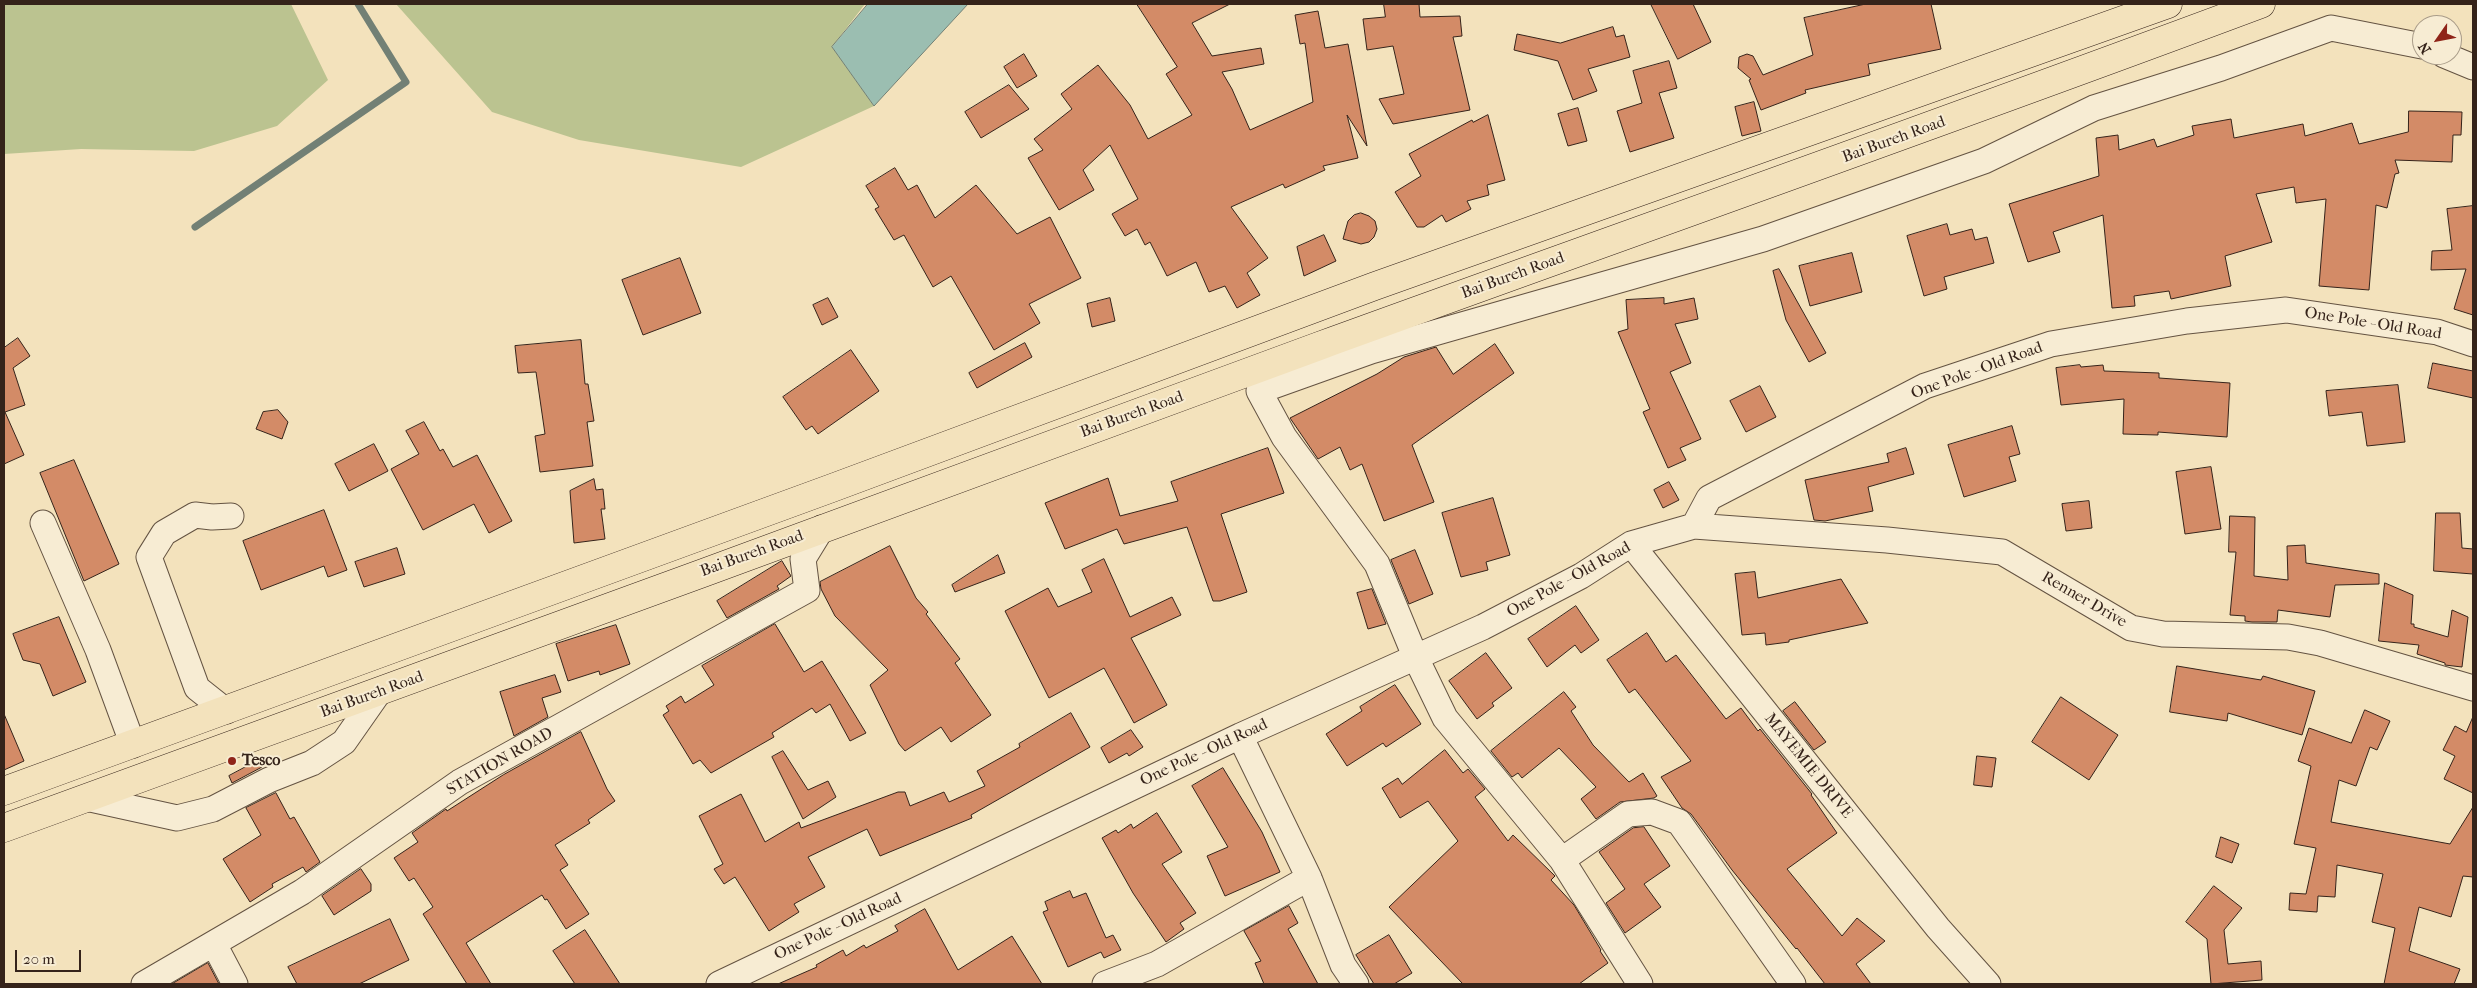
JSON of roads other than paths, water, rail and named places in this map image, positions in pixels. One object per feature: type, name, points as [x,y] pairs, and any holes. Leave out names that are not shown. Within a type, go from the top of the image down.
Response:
[{"type":"highway","points":[[4,791],[832,488],[1375,286],[2168,4]]},
{"type":"highway","name":"Bai Bureh Road","points":[[4,828],[1399,317],[1981,108],[2261,4]]},
{"type":"street","points":[[1640,984],[1562,860],[1445,718],[1415,656],[1377,564],[1284,438],[1259,391],[1371,351],[1763,239],[1984,161],[2094,108],[2221,68],[2331,28],[2412,44]]},
{"type":"street","name":"One Pole - Old Road","points":[[719,984],[1240,736],[1483,627],[1551,593],[1631,544],[1694,526],[1709,498],[1925,386],[2052,344],[2187,321],[2286,310],[2437,332],[2473,344]]},
{"type":"street","points":[[226,711],[196,688],[149,557],[164,533],[195,515],[212,518],[231,516]]},
{"type":"street","points":[[43,523],[98,650],[133,745]]},
{"type":"street","name":"Renner Drive","points":[[1694,526],[1887,540],[2002,552],[2131,628],[2163,634],[2288,637],[2320,642],[2473,688]]},
{"type":"street","name":"STATION ROAD","points":[[144,984],[302,892],[460,782],[807,590],[803,560],[822,528]]},
{"type":"street","name":"MAYEMIE DRIVE","points":[[1631,544],[1938,928],[1988,984]]},
{"type":"street","points":[[86,798],[177,818],[213,810],[269,780],[312,763],[344,742],[379,692]]},
{"type":"street","points":[[1240,736],[1309,878],[1343,964],[1356,984]]},
{"type":"street","points":[[1562,860],[1628,814],[1652,812],[1679,822],[1794,984]]},
{"type":"street","points":[[1105,984],[1157,964],[1309,878]]},
{"type":"street","points":[[214,944],[235,984]]},
{"type":"waterway","points":[[195,227],[406,82],[358,4]]},
{"type":"place","name":"Tesco","points":[[232,761]]}]
